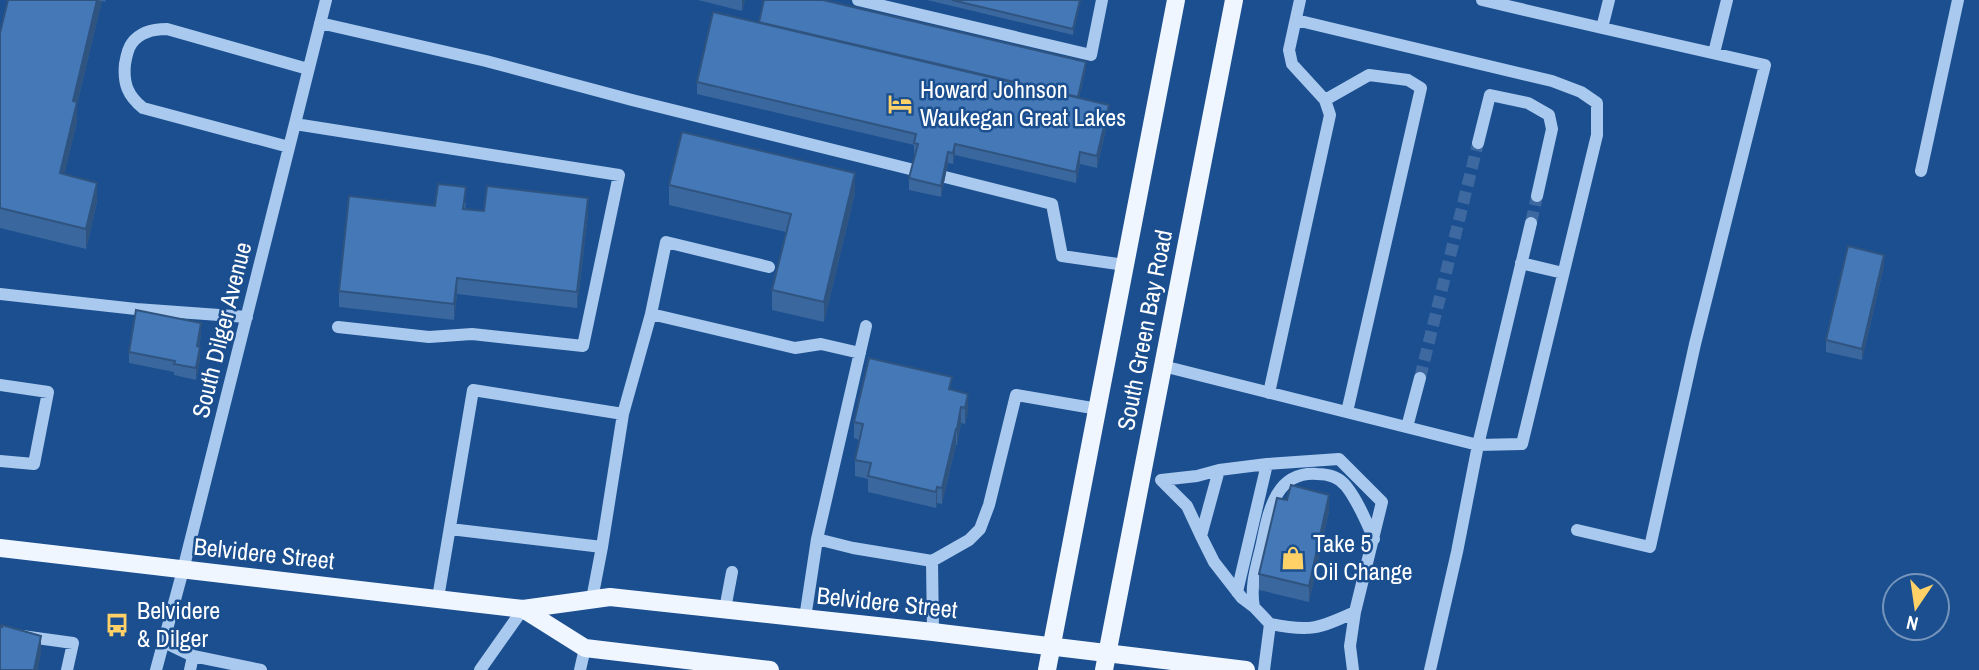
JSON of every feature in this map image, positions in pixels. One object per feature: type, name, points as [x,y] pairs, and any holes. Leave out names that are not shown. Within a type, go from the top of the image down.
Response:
[{"type":"main road","name":"South Green Bay Road","points":[[1047,670],[1176,0]]},
{"type":"main road","name":"South Green Bay Road","points":[[1106,661],[1234,0]]},
{"type":"main road","name":"Belvidere Street","points":[[0,548],[523,609],[610,597],[1052,646],[1106,661],[1246,670]]},
{"type":"main road","name":"Belvidere Street","points":[[523,609],[585,648],[722,667],[771,670]]},
{"type":"street","name":"South Dilger Avenue","points":[[156,670],[326,0]]},
{"type":"street","points":[[858,0],[1091,55],[1102,0]]},
{"type":"street","points":[[1269,393],[1330,115],[1325,100],[1292,64],[1289,50],[1300,0]]},
{"type":"street","points":[[1482,0],[1765,65],[1695,344],[1650,547],[1577,530]]},
{"type":"street","points":[[1602,28],[1609,0]]},
{"type":"street","points":[[1714,53],[1727,0]]},
{"type":"street","points":[[1921,171],[1958,0]]},
{"type":"street","points":[[1163,366],[1478,445],[1522,444],[1597,135],[1597,103],[1581,92],[1552,80],[1296,20]]},
{"type":"street","points":[[320,23],[486,61],[914,170]]},
{"type":"street","points":[[289,147],[144,108],[133,100],[126,88],[126,58],[132,42],[144,33],[154,29],[167,29],[309,69]]},
{"type":"street","points":[[1325,100],[1369,75],[1408,80],[1421,88],[1347,412]]},
{"type":"street","points":[[1478,143],[1490,96],[1528,103],[1549,115],[1552,129],[1536,196]]},
{"type":"street","points":[[295,124],[619,175],[583,346],[472,334],[429,337],[338,327]]},
{"type":"street","points":[[945,177],[1052,204],[1062,256],[1125,265]]},
{"type":"street","points":[[1430,670],[1478,445],[1531,223]]},
{"type":"street","points":[[592,599],[623,414],[652,314],[666,242],[769,267]]},
{"type":"street","points":[[1521,263],[1563,272]]},
{"type":"street","points":[[0,294],[136,309],[247,317]]},
{"type":"street","points":[[652,314],[795,348],[821,344],[860,353]]},
{"type":"street","points":[[805,618],[817,539],[866,326]]},
{"type":"street","points":[[1407,427],[1420,378]]},
{"type":"street","points":[[0,385],[48,392],[34,464],[0,461]]},
{"type":"street","points":[[438,598],[474,390],[623,414]]},
{"type":"street","points":[[817,539],[932,561],[969,540],[980,529],[989,505],[1016,396],[1098,409]]},
{"type":"street","points":[[1142,477],[1161,480],[1267,464],[1339,459],[1382,502],[1355,612],[1350,646],[1353,670]]},
{"type":"street","points":[[1237,592],[1267,464]]},
{"type":"street","points":[[1201,536],[1219,470]]},
{"type":"street","points":[[1254,607],[1251,593],[1268,516],[1277,492],[1295,478],[1311,473],[1327,474],[1344,483],[1374,538]]},
{"type":"street","points":[[1161,480],[1187,506],[1214,562],[1242,598],[1270,624],[1295,629],[1322,627],[1355,612]]},
{"type":"street","points":[[450,529],[602,547]]},
{"type":"street","points":[[932,561],[933,632]]},
{"type":"street","points":[[725,609],[732,572]]},
{"type":"street","points":[[480,670],[523,609]]},
{"type":"street","points":[[1264,670],[1270,624]]},
{"type":"street","points":[[0,633],[73,643],[67,670]]},
{"type":"street","points":[[164,642],[192,656],[261,670]]},
{"type":"street","points":[[580,670],[585,648]]},
{"type":"street","points":[[190,670],[192,656]]},
{"type":"building","points":[[8,0],[97,0],[73,101],[77,102],[60,173],[97,183],[86,229],[0,208],[0,33]]},
{"type":"building","points":[[764,0],[823,0],[1086,62],[1078,97],[759,22]]},
{"type":"building","points":[[952,0],[1080,0],[1073,29]]},
{"type":"building","name":"Howard Johnson Waukegan Great Lakes","points":[[713,12],[1109,105],[1097,156],[1080,152],[1076,172],[955,144],[953,153],[948,152],[941,186],[909,178],[918,144],[914,143],[916,134],[697,82]]},
{"type":"building","points":[[682,132],[855,173],[824,302],[772,290],[791,214],[669,185]]},
{"type":"building","points":[[438,184],[466,187],[463,209],[484,211],[487,186],[588,198],[577,292],[457,278],[454,304],[339,291],[349,196],[435,206]]},
{"type":"building","points":[[1848,246],[1884,255],[1862,349],[1826,340]]},
{"type":"building","points":[[136,310],[201,323],[196,368],[129,352]]},
{"type":"building","points":[[869,358],[952,377],[949,389],[968,394],[965,408],[961,407],[942,488],[937,487],[936,492],[868,476],[871,463],[855,460],[863,424],[854,422]]},
{"type":"building","name":"Take 5 Oil Change","points":[[1291,485],[1329,495],[1309,586],[1259,574],[1277,498],[1287,500]]},
{"type":"building","points":[[2,625],[41,636],[34,670],[0,670]]},
{"type":"tunnel","points":[[1420,378],[1478,143]]},
{"type":"tunnel","points":[[1531,223],[1537,196]]},
{"type":"place","name":"Howard Johnson Waukegan Great Lakes","points":[[900,104]]},
{"type":"place","name":"Take 5 Oil Change","points":[[1293,558]]},
{"type":"place","name":"Belvidere & Dilger","points":[[117,625]]}]
